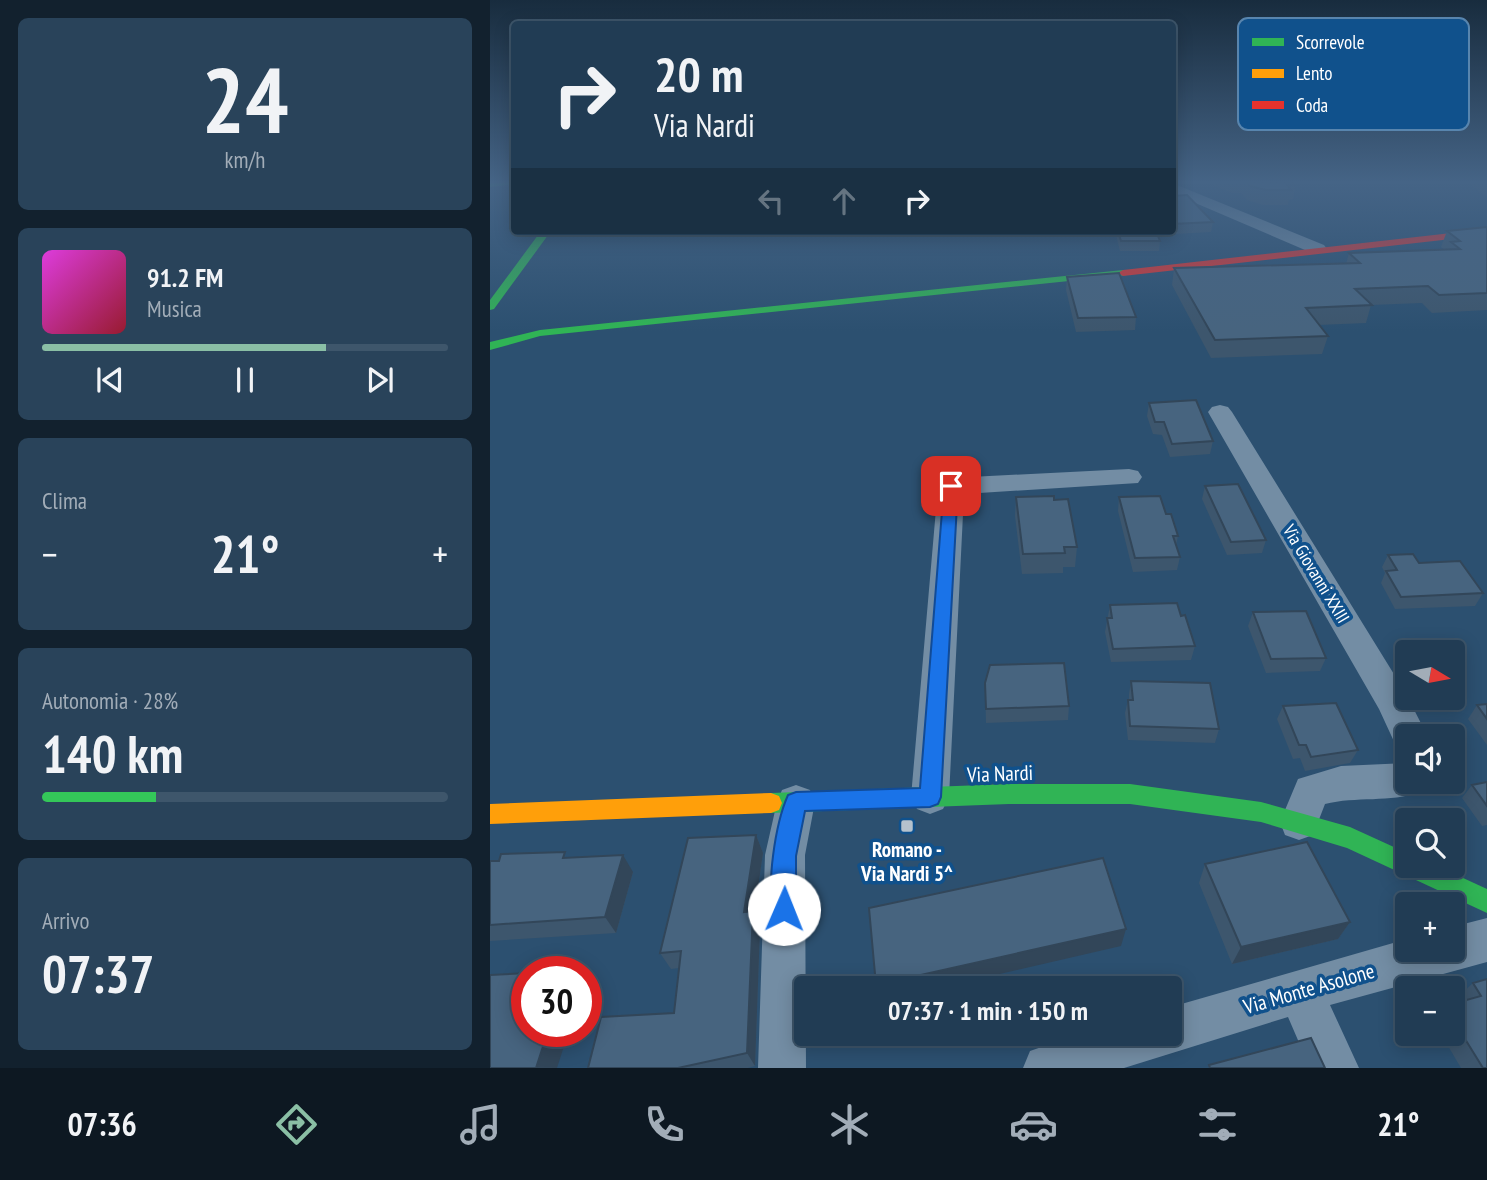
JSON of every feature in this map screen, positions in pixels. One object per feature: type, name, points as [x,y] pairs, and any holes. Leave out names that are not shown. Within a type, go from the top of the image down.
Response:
[{"type":"main road","points":[[490,346],[540,334],[1256,259],[1318,249],[1487,232]]},
{"type":"main road","points":[[490,307],[542,235]]},
{"type":"main road","points":[[490,330],[540,334]]},
{"type":"main road","name":"Via Nardi","points":[[490,814],[1072,792],[1130,794],[1218,804],[1299,822]]},
{"type":"main road","points":[[1299,822],[1350,838],[1395,859]]},
{"type":"main road","points":[[1437,878],[1487,901]]},
{"type":"street","points":[[1278,232],[1318,249]]},
{"type":"street","name":"Via Giovanni XXIII","points":[[1220,412],[1404,724]]},
{"type":"street","points":[[930,797],[951,486],[1129,477]]},
{"type":"street","points":[[1299,822],[1311,791],[1341,783],[1395,781]]},
{"type":"street","points":[[782,1068],[785,856],[796,802]]},
{"type":"street","name":"Via Monte Asolone","points":[[1465,946],[1487,940]]},
{"type":"street","name":"Via Monte Asolone","points":[[1182,1027],[1406,962]]},
{"type":"street","points":[[1299,991],[1335,1068]]},
{"type":"street","points":[[1047,1068],[1119,1046]]},
{"type":"building","points":[[1448,232],[1487,232],[1487,293],[1439,295],[1428,286],[1355,289],[1372,305],[1306,308],[1328,336],[1215,340],[1174,268],[1360,263],[1349,253],[1460,249],[1451,242],[1460,241]]},
{"type":"building","points":[[1119,235],[1158,235],[1160,241],[1121,241]]},
{"type":"building","points":[[1119,273],[1136,317],[1078,318],[1067,277]]},
{"type":"building","points":[[1196,400],[1213,441],[1172,444],[1164,422],[1155,422],[1149,403]]},
{"type":"building","points":[[1238,484],[1266,540],[1231,542],[1205,486]]},
{"type":"building","points":[[1054,496],[1054,500],[1068,499],[1077,547],[1064,547],[1065,553],[1023,554],[1016,497]]},
{"type":"building","points":[[1160,496],[1166,514],[1171,514],[1178,536],[1173,536],[1180,557],[1135,558],[1119,497]]},
{"type":"building","points":[[1413,554],[1419,563],[1460,561],[1483,593],[1401,597],[1386,571],[1397,570],[1388,555]]},
{"type":"building","points":[[1177,603],[1181,616],[1185,615],[1195,646],[1113,649],[1107,618],[1112,618],[1110,605]]},
{"type":"building","points":[[1306,611],[1326,658],[1271,659],[1253,612]]},
{"type":"building","points":[[1064,663],[1069,706],[986,709],[985,683],[990,665]]},
{"type":"building","points":[[1131,681],[1210,683],[1219,729],[1130,726],[1128,700],[1133,700]]},
{"type":"building","points":[[1336,703],[1358,750],[1311,757],[1306,745],[1299,745],[1283,706]]},
{"type":"building","points":[[1487,704],[1487,719],[1477,705]]},
{"type":"building","points":[[1487,782],[1487,806],[1472,785]]},
{"type":"building","points":[[756,835],[744,912],[753,911],[747,1053],[678,1068],[588,1068],[593,1047],[602,1047],[602,1017],[674,1013],[681,951],[660,953],[688,838]]},
{"type":"building","points":[[1307,842],[1350,922],[1241,947],[1205,864]]},
{"type":"building","points":[[565,852],[563,858],[623,855],[605,917],[490,925],[490,861],[499,861],[501,854]]},
{"type":"building","points":[[1103,858],[1126,929],[916,976],[875,976],[869,908]]},
{"type":"building","points":[[511,974],[511,1047],[543,1047],[536,1068],[490,1068],[490,975]]},
{"type":"building","points":[[1487,979],[1487,1068],[1483,1068],[1465,1039],[1465,1000],[1481,996],[1473,983]]},
{"type":"building","points":[[1311,1038],[1325,1068],[1210,1068],[1209,1065]]},
{"type":"traffic: fast","points":[[539,240],[543,235]]},
{"type":"traffic: fast","points":[[490,307],[539,240]]},
{"type":"traffic: fast","points":[[490,346],[540,333],[1123,273]]},
{"type":"traffic: fast","points":[[771,803],[1009,794],[1130,794],[1261,812],[1350,838],[1395,859]]},
{"type":"traffic: fast","points":[[1437,878],[1487,901]]},
{"type":"traffic: slow","points":[[490,814],[771,803]]},
{"type":"traffic: jam","points":[[1123,273],[1487,232]]},
{"type":"place","name":"Romano - Via Nardi 5^","points":[[907,826]]},
{"type":"route","points":[[784,909],[785,856],[796,802],[930,797],[951,486]]}]
